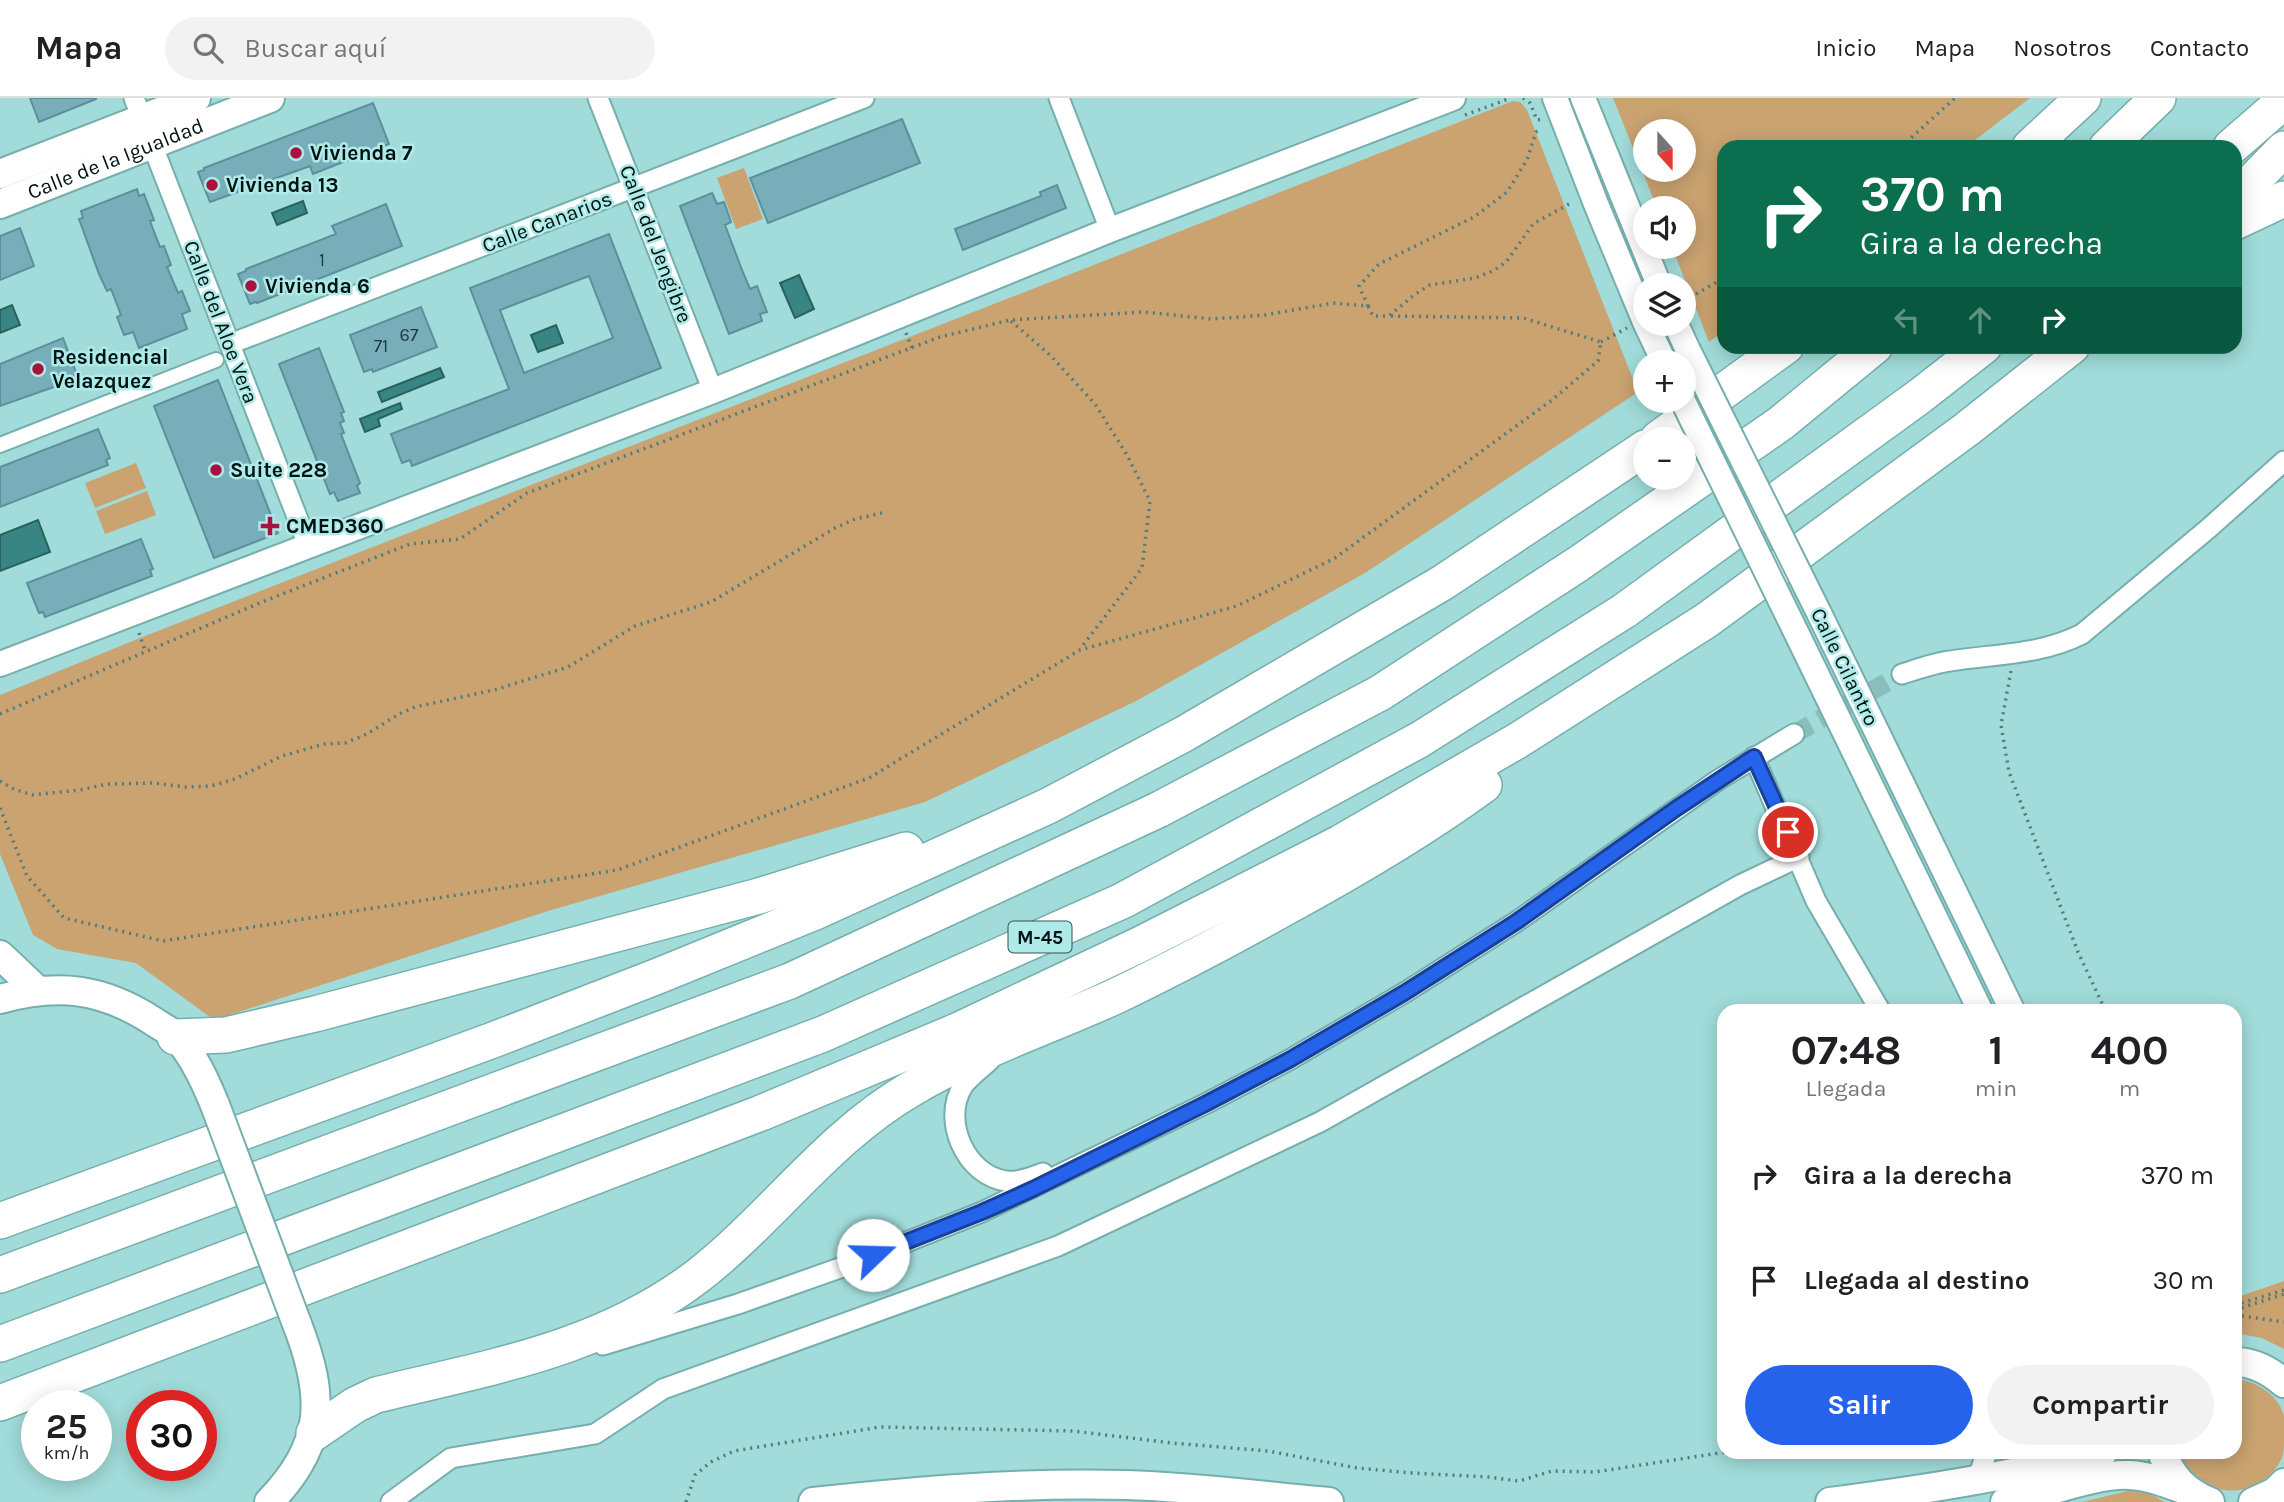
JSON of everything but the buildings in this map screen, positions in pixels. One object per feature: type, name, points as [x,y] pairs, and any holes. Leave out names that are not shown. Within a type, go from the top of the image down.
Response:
[{"type":"highway","points":[[2012,140],[2053,98]]},
{"type":"highway","points":[[2038,140],[2083,98]]},
{"type":"highway","points":[[2114,140],[2158,98]]},
{"type":"highway","points":[[2216,140],[2258,98]]},
{"type":"highway","points":[[2239,140],[2284,101]]},
{"type":"highway","points":[[2242,191],[2284,149]]},
{"type":"highway","points":[[2242,219],[2284,199]]},
{"type":"highway","points":[[1675,427],[1775,354]]},
{"type":"highway","points":[[0,1275],[790,981],[1158,810],[1392,685],[1578,564],[1781,423],[1865,354]]},
{"type":"highway","name":"M-45","points":[[0,1344],[823,1034],[1122,901],[1419,740],[1624,611],[1974,354]]},
{"type":"highway","points":[[0,1403],[761,1113],[957,1031],[1139,945],[1340,844],[1517,741],[1718,612],[1967,429],[2062,354]]},
{"type":"highway","points":[[0,1221],[493,1040],[815,912],[1048,806],[1184,734],[1443,583],[1633,457]]},
{"type":"highway","points":[[314,1433],[355,1405],[376,1395],[516,1362],[584,1339],[659,1304],[735,1244],[838,1141],[870,1116],[937,1073],[1047,1027],[1207,950],[1365,863],[1468,796],[1531,750],[1623,673]]},
{"type":"highway","points":[[175,1037],[226,1035],[315,1014],[759,896],[910,849],[1184,734]]},
{"type":"main road","name":"Calle de la Igualdad","points":[[0,174],[196,98]]},
{"type":"main road","name":"Calle de la Igualdad","points":[[0,204],[143,120],[270,98]]},
{"type":"main road","points":[[0,955],[37,990]]},
{"type":"main road","points":[[0,999],[37,990],[70,989],[98,995],[134,1009],[175,1037],[205,1078],[309,1354],[315,1385],[314,1433],[284,1487],[269,1502]]},
{"type":"main road","points":[[2242,1362],[2265,1369],[2284,1383]]},
{"type":"main road","points":[[1830,1502],[1913,1491],[2071,1459]]},
{"type":"main road","points":[[2164,1459],[2176,1480],[2198,1498]]},
{"type":"main road","points":[[2005,1502],[2107,1477],[2130,1475],[2158,1479],[2198,1498]]},
{"type":"main road","points":[[2253,1502],[2275,1492],[2284,1483]]},
{"type":"main road","points":[[813,1502],[957,1489],[1128,1485],[1329,1502]]},
{"type":"street","name":"Calle del Jengibre","points":[[598,98],[713,391]]},
{"type":"street","name":"Calle Canarios","points":[[230,344],[864,98]]},
{"type":"street","points":[[1059,98],[1110,230]]},
{"type":"street","points":[[0,664],[713,391],[1110,230],[1452,98]]},
{"type":"street","points":[[1555,98],[1633,293]]},
{"type":"street","points":[[1583,98],[1654,273]]},
{"type":"street","name":"Calle del Aloe Vera","points":[[143,120],[308,545]]},
{"type":"street","name":"Calle Cilantro","points":[[1682,336],[2009,1004]]},
{"type":"street","points":[[0,445],[216,360]]},
{"type":"street","name":"Calle Cilantro","points":[[1689,413],[1977,1004]]},
{"type":"street","points":[[1902,674],[1947,661],[2012,655],[2063,644],[2082,634],[2209,528],[2284,461]]},
{"type":"street","points":[[516,1362],[579,1352],[645,1334],[851,1264],[992,1207],[1205,1104],[1289,1060],[1404,993],[1516,922],[1677,808],[1794,734]]},
{"type":"street","points":[[1754,757],[1816,901],[1876,1004]]},
{"type":"street","points":[[391,1502],[451,1458],[595,1434],[663,1389],[1058,1247],[1320,1122],[1740,885],[1799,857]]},
{"type":"street","points":[[1047,1027],[989,1061],[962,1087],[955,1106],[955,1127],[962,1147],[976,1166],[989,1175],[1006,1181],[1023,1180],[1126,1141]]},
{"type":"street","points":[[1978,1479],[1985,1459]]},
{"type":"path","points":[[1523,98],[1530,103],[1537,120],[1542,119]]},
{"type":"path","points":[[1910,140],[1955,98]]},
{"type":"path","points":[[1541,130],[1536,132],[1527,160],[1507,192],[1474,217],[1380,264],[1359,286],[1368,306],[1373,316],[1523,318],[1601,342],[1633,327]]},
{"type":"path","points":[[1389,316],[1413,295],[1430,285],[1475,278],[1495,270],[1507,261],[1533,224],[1569,204]]},
{"type":"path","points":[[1696,294],[1717,282]]},
{"type":"path","points":[[0,714],[145,650],[410,544],[460,539],[527,493],[940,337],[1010,320],[1144,312],[1212,320],[1265,315],[1333,303],[1368,306]]},
{"type":"path","points":[[1010,320],[1051,356],[1095,404],[1127,455],[1150,501],[1142,568],[1080,650]]},
{"type":"path","points":[[904,328],[912,348]]},
{"type":"path","points":[[0,808],[27,876],[64,918],[163,941],[617,870],[869,778],[1080,650],[1237,606],[1335,558],[1552,400],[1598,361],[1601,342]]},
{"type":"path","points":[[0,781],[32,795],[107,784],[211,786],[257,769],[282,756],[324,744],[345,743],[415,707],[494,690],[568,667],[635,626],[711,602],[835,528],[855,519],[882,513]]},
{"type":"path","points":[[136,626],[145,650]]},
{"type":"path","points":[[2012,655],[2001,725],[2009,772],[2078,952],[2102,1004]]},
{"type":"path","points":[[2242,1305],[2284,1292]]},
{"type":"path","points":[[2242,1316],[2284,1322]]},
{"type":"path","points":[[687,1502],[695,1475],[711,1462],[734,1451],[880,1427],[1073,1430],[1172,1443],[1268,1451],[1357,1468],[1519,1481],[1552,1471],[1595,1472],[1717,1453]]},
{"type":"shaded area","points":[[1613,98],[2030,98],[1975,140],[1717,140],[1717,336],[1709,342],[1696,309],[1696,273],[1682,273],[1677,259],[1696,259],[1696,196],[1652,196],[1647,182],[1696,182],[1696,119],[1633,119],[1633,148]]},
{"type":"shaded area","points":[[1513,101],[1520,102],[1527,110],[1633,379],[1633,395],[1365,573],[1136,701],[925,802],[548,911],[214,1020],[136,963],[57,949],[33,935],[0,854],[0,695]]},
{"type":"shaded area","points":[[744,168],[763,219],[736,229],[717,178]]},
{"type":"shaded area","points":[[136,463],[146,488],[95,508],[85,483]]},
{"type":"shaded area","points":[[147,491],[156,515],[105,534],[96,511]]},
{"type":"shaded area","points":[[2284,1281],[2284,1349],[2262,1338],[2242,1334],[2242,1296]]},
{"type":"shaded area","points":[[2242,1380],[2272,1395],[2284,1416],[2284,1451],[2267,1478],[2246,1489],[2223,1490],[2200,1481],[2186,1469],[2180,1459],[2242,1459]]},
{"type":"shaded area","points":[[2132,1490],[2148,1492],[2164,1502],[2082,1502]]},
{"type":"water","points":[[303,201],[307,213],[277,225],[272,213]]},
{"type":"water","points":[[799,275],[814,309],[795,318],[780,283]]},
{"type":"water","points":[[12,305],[20,325],[0,333],[0,310]]},
{"type":"water","points":[[556,325],[563,343],[538,352],[531,335]]},
{"type":"water","points":[[440,368],[444,377],[382,402],[378,392]]},
{"type":"water","points":[[400,403],[402,409],[378,419],[380,426],[365,432],[360,419]]},
{"type":"water","points":[[38,520],[50,552],[0,571],[0,535]]},
{"type":"tunnel","points":[[1794,734],[1902,674]]},
{"type":"place","name":"Vivienda 7","points":[[296,153]]},
{"type":"place","name":"Vivienda 13","points":[[212,185]]},
{"type":"place","name":"Vivienda 6","points":[[251,286]]},
{"type":"place","name":"Residencial Velazquez","points":[[38,369]]},
{"type":"place","name":"Suite 228","points":[[216,470]]},
{"type":"place","name":"CMED360","points":[[270,526]]},
{"type":"route","points":[[873,1255],[1033,1189],[1289,1060],[1404,993],[1516,922],[1754,757],[1788,832]]}]
